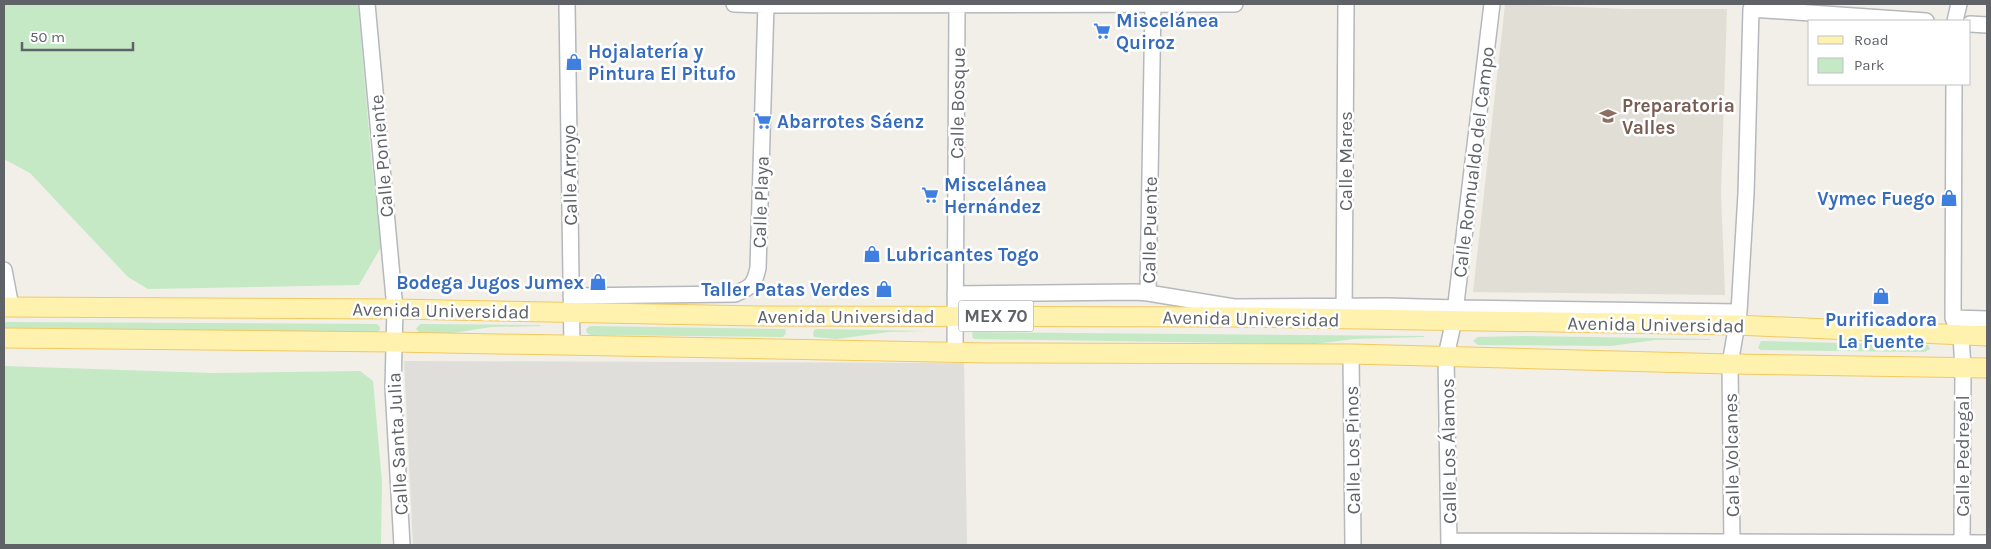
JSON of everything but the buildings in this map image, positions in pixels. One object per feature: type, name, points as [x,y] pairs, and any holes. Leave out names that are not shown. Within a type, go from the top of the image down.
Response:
[{"type":"main road","name":"Avenida Universidad","points":[[8,307],[395,309],[571,304],[760,316],[1344,313],[1737,318],[1961,336],[1987,336]]},
{"type":"main road","name":"Avenida Universidad","points":[[4,338],[393,342],[955,352],[1351,354],[1730,364],[1987,368]]},
{"type":"street","name":"Calle Poniente","points":[[367,4],[395,309],[393,342]]},
{"type":"street","name":"Calle Arroyo","points":[[567,4],[572,346]]},
{"type":"street","points":[[734,4],[1235,4]]},
{"type":"street","name":"Calle Playa","points":[[571,304],[735,294],[751,287],[758,268],[766,4]]},
{"type":"street","name":"Calle Bosque","points":[[955,352],[958,4]]},
{"type":"street","name":"Calle Puente","points":[[955,294],[1148,293],[1153,4]]},
{"type":"street","name":"Calle Mares","points":[[1344,313],[1346,4]]},
{"type":"street","name":"Calle Romualdo del Campo","points":[[1446,356],[1454,314],[1492,4]]},
{"type":"street","points":[[1955,20],[1959,4]]},
{"type":"street","points":[[1752,6],[1914,20]]},
{"type":"street","name":"Calle Volcanes","points":[[1732,543],[1730,364],[1737,318],[1746,194],[1752,6]]},
{"type":"street","points":[[1971,24],[1987,24]]},
{"type":"street","points":[[1954,85],[1953,318],[1961,336]]},
{"type":"street","points":[[4,270],[8,307]]},
{"type":"street","points":[[1148,293],[1234,307],[1344,313]]},
{"type":"street","points":[[1953,318],[1987,319]]},
{"type":"street","name":"Calle Pedregal","points":[[1961,336],[1963,368],[1962,544]]},
{"type":"street","name":"Calle Santa Julia","points":[[393,342],[393,387],[402,545]]},
{"type":"street","name":"Calle Los Pinos","points":[[1351,354],[1353,545]]},
{"type":"street","name":"Calle Los Álamos","points":[[1446,356],[1449,543]]},
{"type":"street","points":[[1449,543],[1987,543]]},
{"type":"shaded area","name":"Preparatoria Valles","points":[[1505,4],[1627,9],[1727,9],[1721,193],[1725,295],[1473,292]]},
{"type":"shaded area","points":[[404,361],[964,363],[967,545],[413,545]]},
{"type":"green space","points":[[4,4],[358,4],[381,247],[359,285],[148,289],[128,277],[30,173],[4,159]]},
{"type":"green space","points":[[4,322],[377,324],[380,330],[376,332],[4,328]]},
{"type":"green space","points":[[420,324],[540,326],[491,327],[453,333],[420,333],[416,329]]},
{"type":"green space","points":[[590,326],[785,329],[786,333],[783,337],[591,335],[587,333],[586,329]]},
{"type":"green space","points":[[814,330],[928,331],[889,332],[836,339],[814,337]]},
{"type":"green space","points":[[973,332],[1424,337],[1354,339],[1314,344],[975,339],[973,338]]},
{"type":"green space","points":[[1523,336],[1711,340],[1655,340],[1611,346],[1478,345],[1473,341],[1478,337]]},
{"type":"green space","points":[[1761,341],[1928,345],[1930,349],[1925,352],[1761,350],[1758,348]]},
{"type":"green space","points":[[4,366],[212,373],[360,371],[373,381],[382,482],[381,545],[4,545]]},
{"type":"place","name":"Miscelánea Quiroz","points":[[1102,31]]},
{"type":"place","name":"Hojalatería y Pintura El Pitufo","points":[[574,62]]},
{"type":"place","name":"Preparatoria Valles","points":[[1608,116]]},
{"type":"place","name":"Abarrotes Sáenz","points":[[763,121]]},
{"type":"place","name":"Miscelánea Hernández","points":[[930,195]]},
{"type":"place","name":"Vymec Fuego","points":[[1949,198]]},
{"type":"place","name":"Lubricantes Togo","points":[[872,254]]},
{"type":"place","name":"Bodega Jugos Jumex","points":[[598,282]]},
{"type":"place","name":"Taller Patas Verdes","points":[[884,289]]},
{"type":"place","name":"Purificadora La Fuente","points":[[1881,296]]}]
